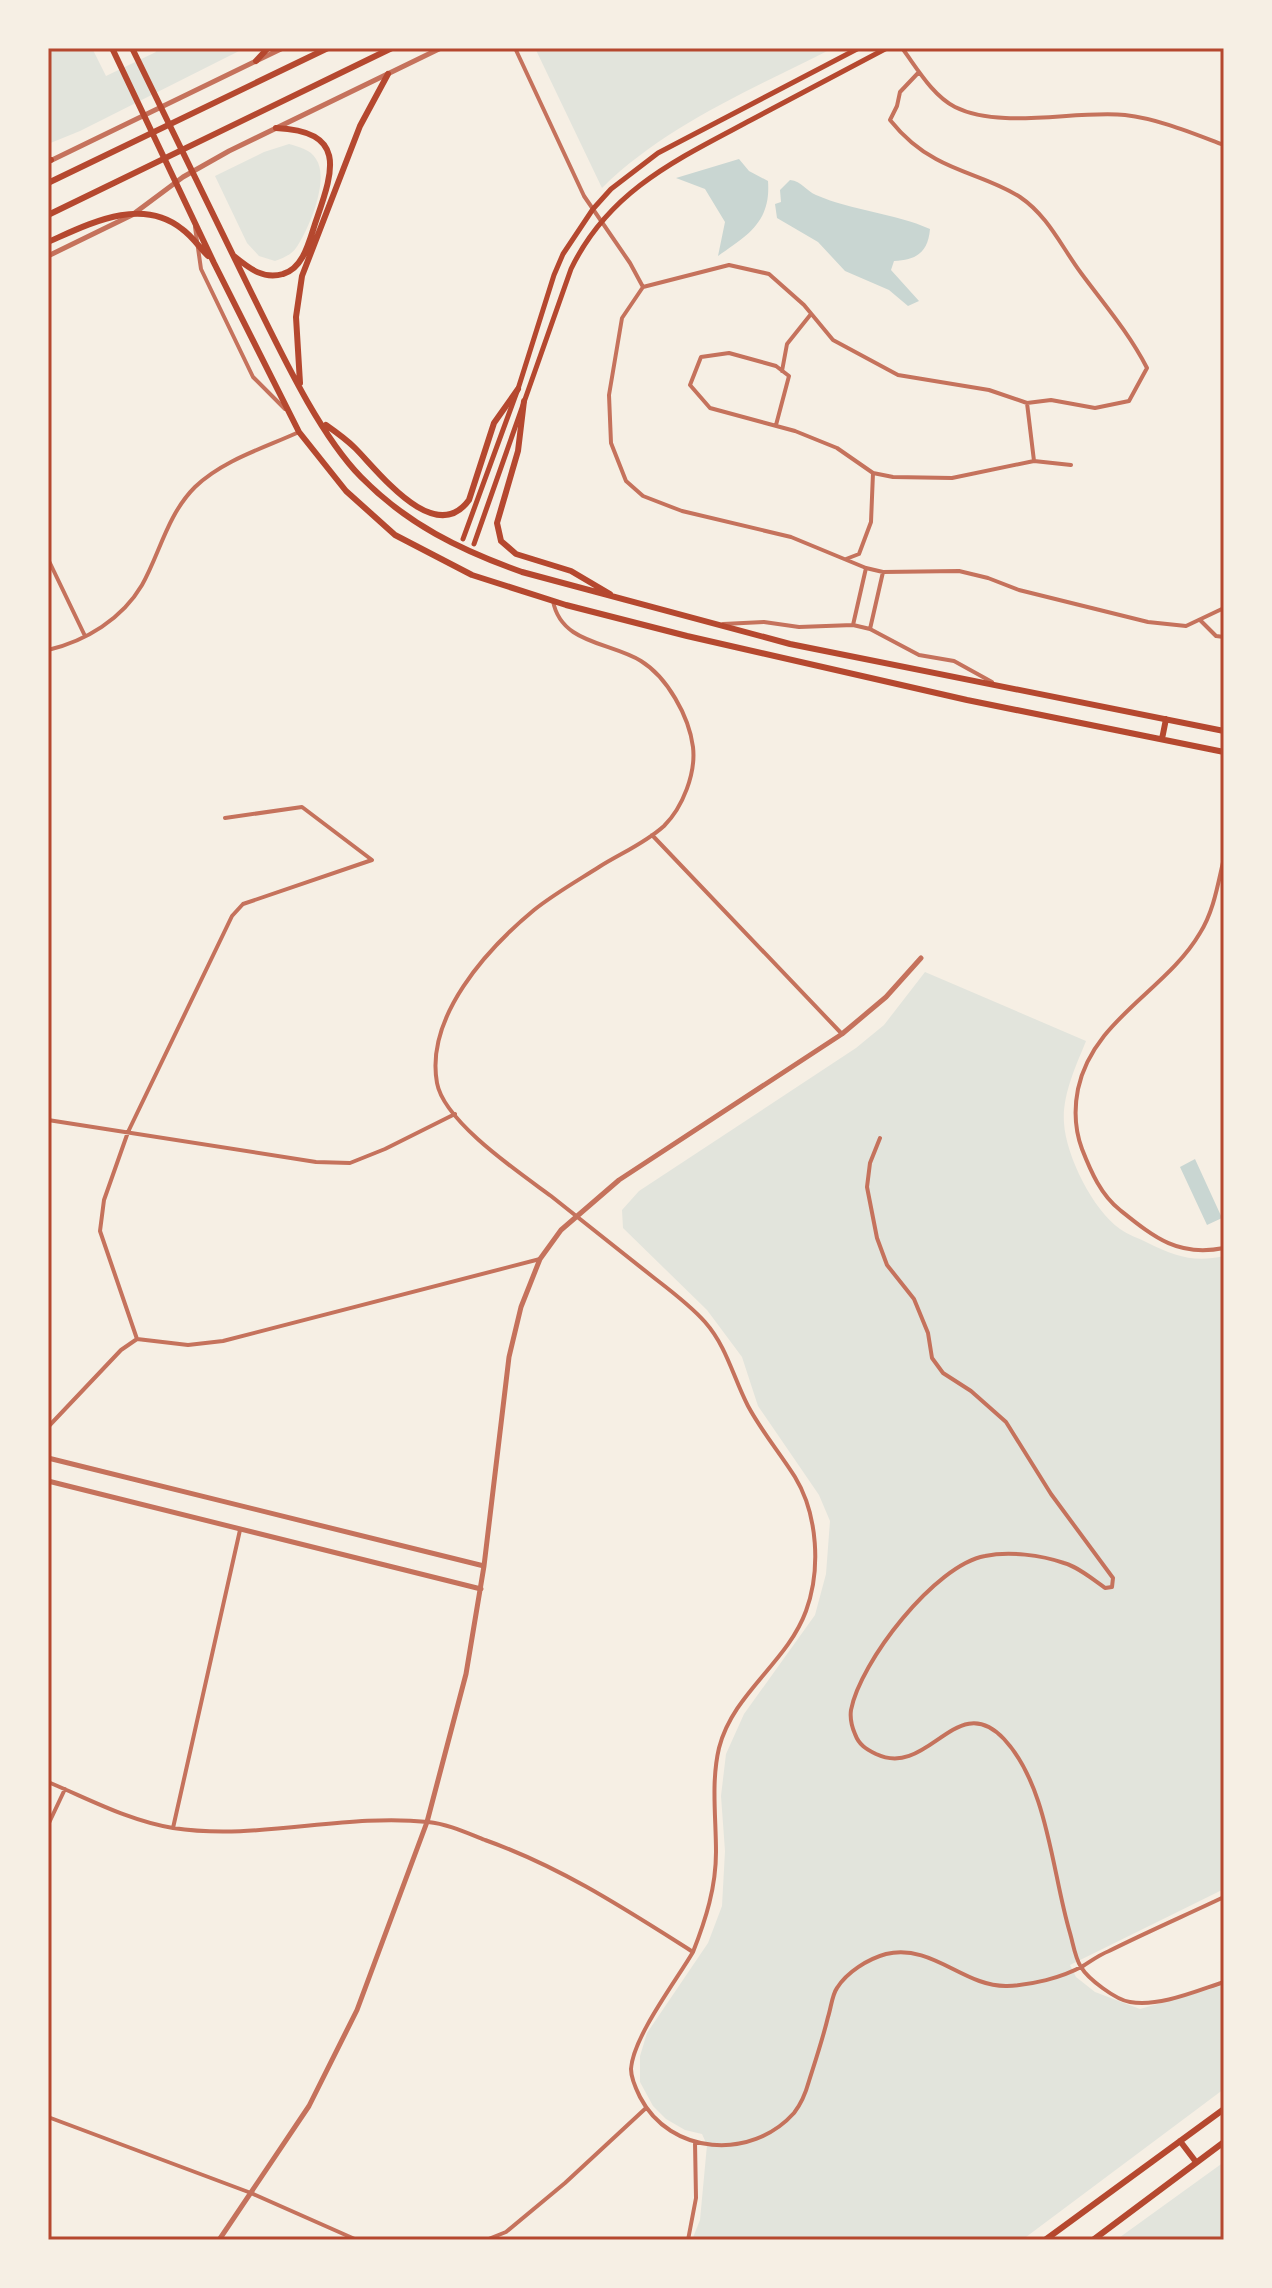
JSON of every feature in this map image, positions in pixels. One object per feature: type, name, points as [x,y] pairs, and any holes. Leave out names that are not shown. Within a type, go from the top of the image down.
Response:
[{"type":"main road","points":[[112,48],[214,263],[299,432],[346,491],[395,535],[472,575],[553,601],[687,636],[936,693],[1224,752]]},
{"type":"main road","points":[[132,48],[233,255],[320,420],[360,476],[401,513],[444,541],[522,572],[790,644],[1224,731]]},
{"type":"main road","points":[[256,61],[268,48]]},
{"type":"main road","points":[[48,183],[328,48]]},
{"type":"main road","points":[[48,215],[392,48]]},
{"type":"main road","points":[[463,539],[518,389],[554,275],[571,241],[593,209],[611,189],[658,153],[859,48]]},
{"type":"main road","points":[[474,544],[571,269],[601,221],[617,203],[659,170],[887,48]]},
{"type":"main road","points":[[301,387],[296,317],[302,276],[360,126],[388,74]]},
{"type":"main road","points":[[233,255],[263,275],[282,275],[295,267],[305,252],[330,180],[331,162],[316,138],[299,129],[276,128]]},
{"type":"main road","points":[[48,242],[98,220],[118,215],[150,214],[182,229],[214,263]]},
{"type":"main road","points":[[320,420],[354,446],[390,485],[418,507],[434,514],[448,515],[462,508],[469,500],[494,423],[518,389]]},
{"type":"main road","points":[[524,401],[518,451],[498,517],[501,541],[516,554],[571,571],[616,598]]},
{"type":"main road","points":[[1162,739],[1166,719]]},
{"type":"main road","points":[[1045,2240],[1224,2109]]},
{"type":"main road","points":[[1180,2141],[1196,2162]]},
{"type":"main road","points":[[1093,2240],[1224,2142]]},
{"type":"street","points":[[49,161],[283,48]]},
{"type":"street","points":[[48,256],[132,215],[191,172],[441,48]]},
{"type":"street","points":[[515,48],[584,196],[643,287]]},
{"type":"street","points":[[902,48],[919,72],[953,106],[984,117],[1124,115],[1167,124],[1224,145]]},
{"type":"street","points":[[919,72],[900,92],[890,120],[899,131],[935,159],[989,180],[1047,221],[1078,270],[1134,341],[1147,368],[1129,401],[1095,408],[1051,400],[1027,403],[989,390],[898,375],[833,340],[812,314],[769,274],[729,265],[643,287],[622,318],[609,395],[611,443],[626,481],[643,496],[682,511],[791,537],[883,572],[959,571],[1019,590],[1148,622],[1186,626],[1224,608]]},
{"type":"street","points":[[194,221],[201,269],[253,377],[288,412]]},
{"type":"street","points":[[782,371],[787,344],[812,314]]},
{"type":"street","points":[[776,425],[789,376],[776,366],[729,353],[701,357],[690,385],[710,408],[776,425],[837,448],[873,473],[893,477],[952,478],[1034,461],[1071,465]]},
{"type":"street","points":[[1027,403],[1034,461]]},
{"type":"street","points":[[48,650],[63,647],[109,625],[142,586],[177,511],[195,488],[223,466],[299,432]]},
{"type":"street","points":[[846,559],[859,554],[871,522],[873,473]]},
{"type":"street","points":[[48,559],[85,636]]},
{"type":"street","points":[[853,625],[866,568]]},
{"type":"street","points":[[870,629],[883,572]]},
{"type":"street","points":[[553,601],[556,615],[563,625],[638,659],[656,673],[673,693],[693,748],[687,791],[668,822],[535,910],[486,957],[450,1006],[435,1051],[437,1087],[455,1114],[486,1146],[705,1321],[722,1343],[741,1393],[762,1432],[796,1479],[811,1510],[814,1580],[806,1612],[789,1643],[734,1711],[720,1745],[715,1773],[716,1856],[709,1910],[693,1952],[639,2044],[631,2069],[634,2085],[646,2108],[667,2130],[695,2142],[721,2147],[753,2141],[776,2129],[795,2112],[805,2093],[836,1989],[858,1966],[886,1954],[923,1955],[975,1978],[1004,1986],[1048,1979],[1081,1967],[1104,1953],[1224,1897]]},
{"type":"street","points":[[1200,620],[1216,636],[1224,637]]},
{"type":"street","points":[[716,625],[764,622],[799,627],[853,625],[870,629],[919,655],[954,661],[994,683]]},
{"type":"street","points":[[137,1339],[100,1231],[104,1200],[128,1132],[237,909],[243,904],[372,860],[302,807],[225,818]]},
{"type":"street","points":[[652,835],[842,1034]]},
{"type":"street","points":[[1224,858],[1211,912],[1200,934],[1175,965],[1119,1017],[1095,1046],[1081,1075],[1074,1107],[1079,1142],[1093,1176],[1114,1205],[1145,1230],[1179,1249],[1224,1248]]},
{"type":"street","points":[[219,2240],[309,2106],[357,2010],[427,1822],[466,1674],[481,1589],[509,1357],[521,1307],[540,1259],[561,1230],[619,1180],[842,1034],[886,997],[921,958]]},
{"type":"street","points":[[48,1120],[316,1162],[350,1163],[455,1114]]},
{"type":"street","points":[[880,1138],[870,1163],[867,1187],[877,1238],[887,1265],[914,1299],[928,1333],[932,1358],[943,1373],[971,1391],[1006,1422],[1051,1494],[1113,1578],[1112,1587],[1105,1588],[1065,1563],[1013,1554],[984,1556],[956,1568],[917,1599],[861,1680],[850,1714],[855,1737],[863,1747],[883,1757],[901,1760],[918,1754],[953,1728],[970,1722],[987,1725],[1004,1739],[1022,1764],[1048,1830],[1065,1915],[1081,1967],[1111,1995],[1128,2002],[1150,2002],[1224,1982]]},
{"type":"street","points":[[48,1427],[121,1350],[137,1339],[188,1345],[223,1341],[540,1259]]},
{"type":"street","points":[[48,1458],[484,1566]]},
{"type":"street","points":[[48,1481],[481,1589]]},
{"type":"street","points":[[173,1828],[240,1529]]},
{"type":"street","points":[[48,1782],[123,1814],[173,1828],[237,1832],[362,1821],[427,1822],[448,1826],[532,1857],[600,1893],[693,1952]]},
{"type":"street","points":[[48,1825],[65,1789]]},
{"type":"street","points":[[486,2240],[506,2232],[565,2183],[646,2108]]},
{"type":"street","points":[[48,2117],[251,2193],[357,2240]]},
{"type":"street","points":[[688,2240],[696,2198],[695,2142]]},
{"type":"shaded area","points":[[48,48],[92,48],[106,76],[156,52],[154,48],[245,48],[48,144]]},
{"type":"shaded area","points":[[535,48],[833,48],[682,127],[654,145],[602,188]]},
{"type":"shaded area","points":[[289,144],[314,156],[321,179],[307,229],[296,248],[275,261],[259,256],[247,243],[215,176],[264,152]]},
{"type":"shaded area","points":[[739,159],[749,171],[768,181],[766,207],[748,234],[718,256],[725,222],[705,189],[676,178]]},
{"type":"shaded area","points":[[790,180],[844,205],[930,229],[924,249],[909,259],[894,261],[891,270],[919,301],[908,306],[889,290],[845,271],[818,242],[777,218],[775,204],[781,202],[780,190]]},
{"type":"shaded area","points":[[925,972],[1086,1041],[1067,1091],[1064,1123],[1075,1166],[1091,1196],[1120,1229],[1158,1248],[1194,1258],[1224,1256],[1224,1889],[1070,1965],[1076,1977],[1095,1992],[1140,2009],[1224,1985],[1224,2089],[1022,2240],[692,2240],[700,2220],[707,2145],[702,2134],[685,2130],[666,2119],[653,2106],[640,2082],[640,2056],[647,2033],[708,1943],[722,1906],[725,1851],[721,1796],[726,1754],[744,1714],[815,1615],[826,1574],[830,1521],[819,1495],[758,1406],[742,1357],[707,1310],[623,1228],[622,1210],[639,1191],[856,1048],[884,1025]]},
{"type":"shaded area","points":[[1195,1159],[1222,1218],[1207,1225],[1180,1167]]},
{"type":"shaded area","points":[[1224,2162],[1224,2240],[1116,2240]]}]
